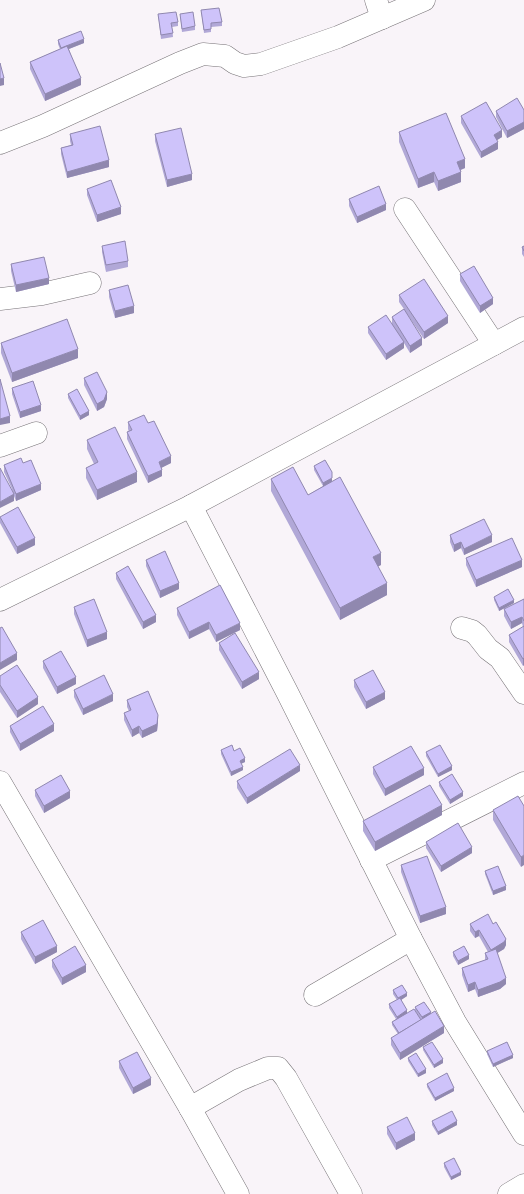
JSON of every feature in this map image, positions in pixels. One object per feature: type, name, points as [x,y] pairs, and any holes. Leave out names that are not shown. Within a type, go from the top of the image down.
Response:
[{"type":"street","points":[[0,143],[43,126],[180,63],[203,54],[225,56],[244,66],[260,64],[338,37],[379,9],[424,0]]},
{"type":"street","points":[[405,209],[494,344]]},
{"type":"street","points":[[0,299],[42,294],[90,283]]},
{"type":"street","points":[[0,600],[191,506],[524,328]]},
{"type":"street","points":[[0,446],[36,433]]},
{"type":"street","points":[[191,506],[284,686],[411,939],[455,1022],[524,1134]]},
{"type":"street","points":[[462,628],[472,631],[488,649],[500,658],[524,693]]},
{"type":"street","points":[[0,782],[190,1108],[238,1194]]},
{"type":"street","points":[[371,860],[524,783]]},
{"type":"street","points":[[315,995],[411,939]]},
{"type":"street","points":[[190,1108],[239,1080],[268,1068],[278,1068],[286,1078],[351,1194]]},
{"type":"street","points":[[509,1194],[524,1185]]},
{"type":"building","points":[[219,8],[222,22],[211,23],[211,29],[204,30],[201,10]]},
{"type":"building","points":[[176,12],[178,22],[171,23],[173,33],[161,35],[158,14]]},
{"type":"building","points":[[193,12],[195,26],[182,29],[180,14]]},
{"type":"building","points":[[81,31],[84,39],[61,48],[58,40]]},
{"type":"building","points":[[67,46],[81,78],[45,94],[30,62]]},
{"type":"building","points":[[0,63],[4,78],[0,79]]},
{"type":"building","points":[[517,98],[524,110],[524,122],[507,131],[496,111]]},
{"type":"building","points":[[486,102],[502,130],[494,135],[498,142],[481,152],[461,116]]},
{"type":"building","points":[[446,113],[465,159],[457,162],[461,172],[438,181],[434,172],[418,179],[399,132]]},
{"type":"building","points":[[100,126],[109,160],[67,172],[61,148],[73,145],[70,134]]},
{"type":"building","points":[[181,128],[192,174],[167,180],[155,134]]},
{"type":"building","points":[[111,180],[121,207],[97,215],[87,189]]},
{"type":"building","points":[[379,186],[386,204],[357,217],[349,199]]},
{"type":"building","points":[[125,241],[128,261],[106,265],[102,246]]},
{"type":"building","points":[[44,257],[49,278],[16,285],[11,264]]},
{"type":"building","points":[[474,266],[493,298],[480,306],[460,274]]},
{"type":"building","points":[[424,279],[448,316],[424,332],[399,295]]},
{"type":"building","points":[[128,285],[134,306],[115,311],[109,290]]},
{"type":"building","points":[[404,309],[422,338],[410,346],[392,317]]},
{"type":"building","points":[[386,315],[404,342],[386,354],[368,327]]},
{"type":"building","points":[[67,319],[78,349],[12,373],[1,343]]},
{"type":"building","points":[[97,372],[107,392],[104,400],[97,404],[84,378]]},
{"type":"building","points":[[0,379],[10,416],[0,419]]},
{"type":"building","points":[[33,381],[41,405],[20,412],[12,388]]},
{"type":"building","points":[[77,389],[89,411],[80,416],[68,394]]},
{"type":"building","points":[[144,415],[148,423],[154,421],[171,456],[159,462],[162,470],[148,476],[127,432],[132,430],[128,422]]},
{"type":"building","points":[[115,427],[137,472],[97,490],[86,468],[98,462],[87,440]]},
{"type":"building","points":[[21,458],[23,463],[31,460],[41,484],[16,494],[4,465]]},
{"type":"building","points":[[325,460],[332,472],[332,478],[323,483],[314,466]]},
{"type":"building","points":[[293,467],[308,495],[340,477],[381,553],[373,557],[387,583],[340,608],[271,479]]},
{"type":"building","points":[[0,468],[14,494],[0,502]]},
{"type":"building","points":[[18,507],[35,538],[17,547],[0,517]]},
{"type":"building","points":[[484,519],[492,535],[464,549],[461,542],[454,545],[450,535]]},
{"type":"building","points":[[512,538],[522,560],[476,580],[466,558]]},
{"type":"building","points":[[165,551],[179,583],[160,591],[146,560]]},
{"type":"building","points":[[128,566],[156,615],[143,622],[116,573]]},
{"type":"building","points":[[220,585],[240,623],[216,635],[209,622],[189,632],[177,608]]},
{"type":"building","points":[[508,589],[514,600],[499,608],[494,597]]},
{"type":"building","points":[[94,599],[107,632],[87,640],[74,607]]},
{"type":"building","points":[[524,599],[524,621],[522,617],[511,622],[504,609]]},
{"type":"building","points":[[524,626],[524,658],[523,659],[509,635]]},
{"type":"building","points":[[2,627],[17,653],[0,663],[0,628]]},
{"type":"building","points":[[235,633],[259,672],[242,682],[219,643]]},
{"type":"building","points":[[61,651],[76,677],[57,687],[43,661]]},
{"type":"building","points":[[17,665],[38,697],[17,711],[0,685],[0,676]]},
{"type":"building","points":[[373,670],[385,692],[366,702],[354,680]]},
{"type":"building","points":[[104,675],[113,694],[83,709],[74,690]]},
{"type":"building","points":[[148,691],[158,715],[157,724],[142,731],[139,726],[132,730],[124,713],[131,710],[127,700]]},
{"type":"building","points":[[43,706],[54,724],[20,744],[10,726]]},
{"type":"building","points":[[232,745],[234,751],[240,748],[245,758],[240,761],[243,767],[231,772],[221,750]]},
{"type":"building","points":[[440,745],[452,766],[438,774],[426,752]]},
{"type":"building","points":[[411,746],[424,768],[385,789],[373,767]]},
{"type":"building","points":[[290,749],[300,765],[247,798],[237,781]]},
{"type":"building","points":[[452,774],[463,792],[450,800],[439,782]]},
{"type":"building","points":[[61,775],[70,791],[44,806],[35,790]]},
{"type":"building","points":[[430,785],[442,805],[375,842],[363,821]]},
{"type":"building","points":[[518,796],[524,806],[524,855],[521,857],[493,810]]},
{"type":"building","points":[[458,823],[472,847],[441,866],[426,842]]},
{"type":"building","points":[[427,856],[446,907],[420,916],[401,865]]},
{"type":"building","points":[[498,866],[506,886],[493,891],[485,871]]},
{"type":"building","points":[[488,914],[493,924],[496,922],[506,939],[504,942],[491,950],[479,930],[475,932],[470,924]]},
{"type":"building","points":[[43,920],[57,946],[35,957],[21,932]]},
{"type":"building","points":[[75,946],[86,965],[62,978],[52,960]]},
{"type":"building","points":[[464,946],[469,955],[458,961],[453,952]]},
{"type":"building","points":[[496,949],[506,978],[500,982],[478,990],[475,982],[468,985],[462,968],[488,959],[485,953]]},
{"type":"building","points":[[402,985],[407,993],[398,998],[393,990]]},
{"type":"building","points":[[400,998],[407,1010],[397,1017],[389,1004]]},
{"type":"building","points":[[424,1002],[431,1012],[422,1017],[415,1007]]},
{"type":"building","points":[[414,1009],[421,1020],[399,1033],[392,1022]]},
{"type":"building","points":[[435,1011],[444,1026],[400,1053],[391,1038]]},
{"type":"building","points":[[432,1042],[443,1059],[434,1065],[423,1047]]},
{"type":"building","points":[[507,1042],[513,1055],[493,1064],[487,1051]]},
{"type":"building","points":[[137,1052],[151,1078],[133,1088],[119,1061]]},
{"type":"building","points":[[416,1053],[426,1069],[418,1074],[408,1058]]},
{"type":"building","points":[[447,1073],[454,1088],[435,1098],[427,1084]]},
{"type":"building","points":[[452,1111],[457,1121],[438,1132],[432,1121]]},
{"type":"building","points":[[407,1117],[415,1133],[396,1143],[387,1127]]},
{"type":"building","points":[[454,1158],[461,1172],[451,1177],[444,1163]]}]
